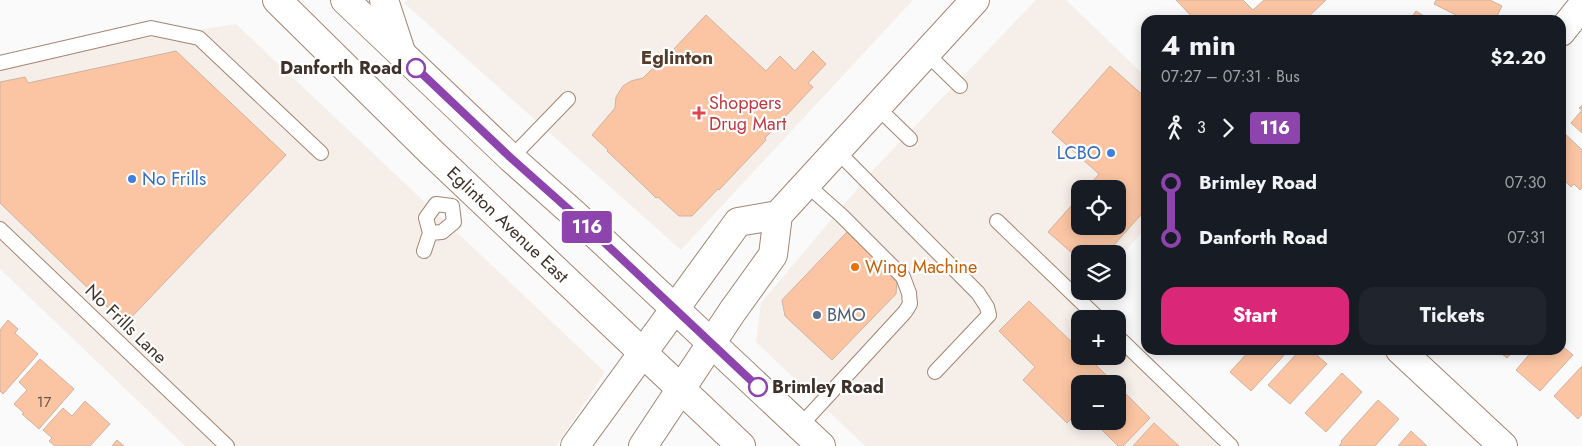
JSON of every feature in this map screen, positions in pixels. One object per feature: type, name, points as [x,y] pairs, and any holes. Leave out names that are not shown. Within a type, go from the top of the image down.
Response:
[{"type":"main road","name":"Eglinton Avenue East","points":[[277,0],[460,197],[643,352],[741,446]]},
{"type":"main road","points":[[345,0],[402,56],[675,308],[821,446]]},
{"type":"main road","points":[[384,0],[402,56]]},
{"type":"main road","points":[[643,446],[732,312],[773,255],[778,215],[975,0]]},
{"type":"main road","points":[[1566,26],[1582,6]]},
{"type":"main road","points":[[575,446],[738,222],[778,215]]},
{"type":"main road","points":[[1405,355],[1504,446]]},
{"type":"lane","points":[[0,63],[151,28],[199,38],[321,152]]},
{"type":"lane","points":[[926,53],[960,86]]},
{"type":"lane","points":[[511,158],[568,99]]},
{"type":"lane","points":[[877,107],[910,139]]},
{"type":"lane","points":[[837,151],[978,293],[987,306],[989,315],[935,372]]},
{"type":"lane","points":[[800,426],[905,312],[910,304],[910,292],[903,277],[841,215],[806,184]]},
{"type":"lane","points":[[424,250],[430,233],[426,218],[436,204],[460,197],[454,222],[442,232],[430,233]]},
{"type":"lane","points":[[997,221],[1090,310]]},
{"type":"lane","name":"No Frills Lane","points":[[0,229],[227,446]]},
{"type":"lane","points":[[1126,345],[1231,446]]},
{"type":"shaded area","points":[[407,0],[913,0],[681,250],[404,3]]},
{"type":"shaded area","points":[[1036,0],[1066,0],[1141,72],[1141,234],[1126,250],[1126,245],[1071,245],[1071,300],[1080,300],[1078,302],[1086,310],[1071,310],[1071,365],[1126,365],[1126,347],[1230,446],[865,446],[756,342],[761,303],[874,169]]},
{"type":"shaded area","points":[[236,24],[605,372],[556,446],[185,446],[0,269],[0,61]]},
{"type":"building","points":[[1176,0],[1243,0],[1253,10],[1264,0],[1326,0],[1310,15],[1190,15]]},
{"type":"building","points":[[1436,0],[1490,0],[1502,6],[1498,15],[1456,15],[1434,4]]},
{"type":"building","points":[[1416,11],[1422,15],[1413,15]]},
{"type":"building","name":"Shoppers Drug Mart","points":[[706,15],[766,71],[780,56],[795,71],[813,51],[826,64],[808,83],[813,87],[719,190],[692,216],[679,216],[658,197],[656,198],[592,135],[615,108],[616,97],[623,86],[631,81],[643,78],[653,68],[654,70]]},
{"type":"building","name":"No Frills","points":[[176,51],[286,155],[125,324],[0,203],[0,82],[25,77],[28,83]]},
{"type":"building","name":"LCBO","points":[[1110,66],[1141,94],[1141,215],[1126,232],[1126,180],[1094,180],[1099,174],[1052,132]]},
{"type":"building","points":[[1582,110],[1582,133],[1571,123]]},
{"type":"building","points":[[1566,135],[1582,150],[1582,188],[1580,190],[1574,184],[1571,187],[1566,182]]},
{"type":"building","name":"LCBO","points":[[1071,206],[1071,235],[1123,235],[1114,245],[1071,245],[1071,252],[1048,232]]},
{"type":"building","points":[[847,232],[897,279],[896,294],[832,360],[785,316],[782,300]]},
{"type":"building","points":[[1029,301],[1071,341],[1071,365],[1096,365],[1106,375],[1071,375],[1071,419],[1067,423],[1023,380],[1035,367],[999,331]]},
{"type":"building","points":[[8,320],[18,329],[15,333],[38,354],[3,394],[0,391],[0,330]]},
{"type":"building","points":[[1566,349],[1573,355],[1540,391],[1516,370],[1529,355],[1566,355]]},
{"type":"building","points":[[1245,355],[1284,355],[1251,391],[1230,372]]},
{"type":"building","points":[[1295,355],[1317,355],[1327,364],[1290,404],[1268,385]]},
{"type":"building","points":[[40,359],[74,389],[39,429],[14,404],[27,390],[19,382]]},
{"type":"building","points":[[1582,366],[1582,414],[1578,419],[1554,396]]},
{"type":"building","points":[[1342,373],[1362,392],[1326,432],[1305,413]]},
{"type":"building","points":[[1126,394],[1150,418],[1123,446],[1118,446],[1102,430],[1126,430]]},
{"type":"building","points":[[1378,400],[1399,419],[1375,446],[1339,446],[1341,441]]},
{"type":"building","points":[[85,401],[110,424],[90,446],[55,446],[49,441],[52,438],[43,430],[63,408],[72,416]]},
{"type":"building","points":[[1154,423],[1179,446],[1133,446]]},
{"type":"building","points":[[1411,431],[1427,446],[1398,446]]},
{"type":"building","points":[[117,440],[124,446],[112,446]]},
{"type":"bus line","name":"116","points":[[416,68],[758,387]]},
{"type":"place","name":"Danforth Road","points":[[416,68]]},
{"type":"place","name":"Shoppers Drug Mart","points":[[699,113]]},
{"type":"place","name":"LCBO","points":[[1111,153]]},
{"type":"place","name":"No Frills","points":[[132,179]]},
{"type":"place","name":"Wing Machine","points":[[855,267]]},
{"type":"place","name":"BMO","points":[[817,315]]},
{"type":"place","name":"Brimley Road","points":[[758,387]]},
{"type":"district","name":"Eglinton","points":[[677,57]]}]
